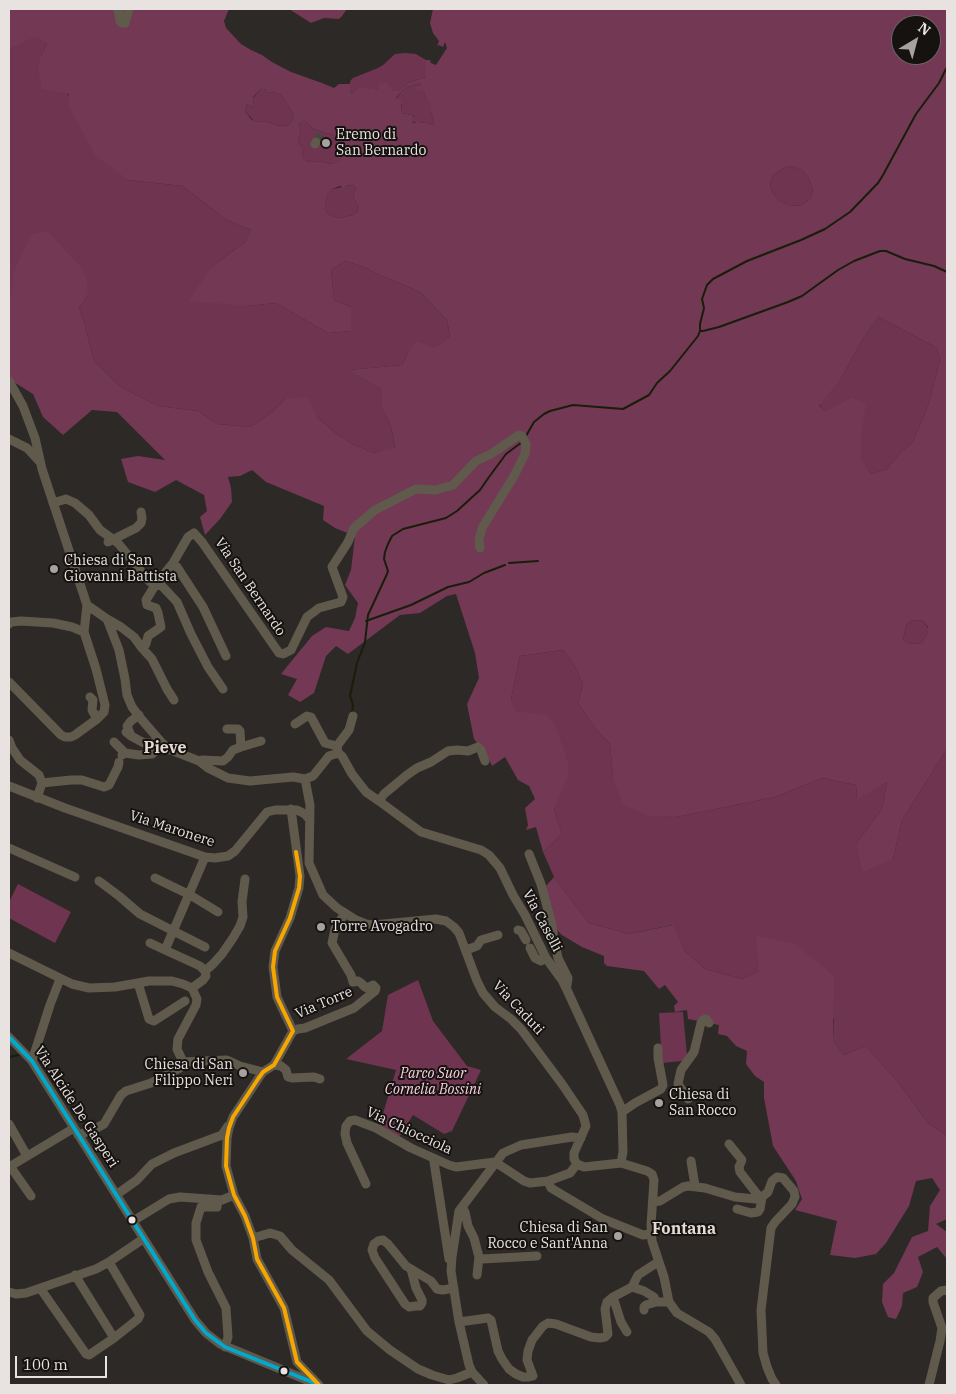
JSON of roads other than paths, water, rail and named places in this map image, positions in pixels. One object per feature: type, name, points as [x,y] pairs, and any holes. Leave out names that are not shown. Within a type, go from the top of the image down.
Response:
[{"type":"street","points":[[118,9],[122,23],[124,23],[129,9]]},
{"type":"street","points":[[9,381],[23,406],[35,438],[52,502],[86,605],[84,632],[96,669],[105,705],[104,712],[75,735],[66,737],[60,734],[9,682]]},
{"type":"street","name":"Via San Bernardo","points":[[142,648],[146,644],[148,636],[161,627],[156,608],[147,605],[146,600],[156,584],[173,564],[188,537],[194,533],[274,647],[279,653],[283,654],[291,650],[307,617],[319,608],[341,602],[343,597],[332,567],[348,542],[354,528],[375,510],[416,489],[436,490],[453,485],[476,461],[491,454],[519,435],[522,436],[526,444],[525,454],[514,476],[482,528],[479,540],[480,548]]},
{"type":"street","points":[[9,439],[27,448],[40,462]]},
{"type":"street","points":[[52,502],[66,499],[76,503],[89,515],[110,541],[118,543],[149,581],[162,586],[177,602],[208,667],[223,689]]},
{"type":"street","points":[[110,541],[136,528],[142,518],[141,512]]},
{"type":"street","points":[[173,564],[177,567],[202,607],[226,656]]},
{"type":"street","points":[[86,605],[134,637],[152,659],[174,700]]},
{"type":"street","points":[[107,619],[119,650],[127,694],[132,707],[162,743],[171,750],[199,761],[228,778],[250,781],[293,776],[305,779],[313,776],[329,756],[338,749],[349,730],[353,716]]},
{"type":"street","points":[[10,622],[53,623],[84,632]]},
{"type":"street","points":[[90,697],[92,700],[92,710],[97,719]]},
{"type":"street","points":[[139,715],[127,726],[129,734],[144,743],[162,743]]},
{"type":"street","name":"Via Caselli","points":[[295,724],[307,716],[311,717],[325,743],[338,749],[352,774],[366,792],[421,832],[481,850],[489,855],[500,868],[546,958],[562,980],[620,1104],[623,1152],[621,1163]]},
{"type":"street","points":[[227,729],[238,729],[240,731],[241,747]]},
{"type":"street","points":[[9,740],[20,760],[39,776],[42,783],[37,798]]},
{"type":"street","points":[[199,761],[223,761],[228,758],[233,750],[261,741]]},
{"type":"street","points":[[42,783],[82,780],[104,787],[109,785],[122,757],[114,742]]},
{"type":"street","points":[[379,801],[384,794],[407,775],[448,751],[468,751],[478,747],[482,750],[485,761]]},
{"type":"street","points":[[122,757],[152,754],[157,749],[171,750]]},
{"type":"street","name":"Via Caduti","points":[[305,779],[310,805],[309,863],[323,895],[337,908],[366,924],[436,919],[446,921],[454,927],[459,933],[483,994],[521,1029],[583,1115],[586,1126],[574,1153],[576,1164]]},
{"type":"street","name":"Via Maronere","points":[[9,786],[37,798],[215,858],[228,856],[235,851],[267,812],[294,809]]},
{"type":"street","points":[[116,1194],[137,1180],[152,1164],[174,1153],[222,1135],[259,1074],[276,1062],[293,1031],[277,997],[273,966],[275,951],[290,918],[299,888],[300,876],[293,832],[294,809],[308,792]]},
{"type":"street","points":[[294,809],[305,814],[310,820]]},
{"type":"street","points":[[293,832],[310,830]]},
{"type":"street","points":[[9,848],[75,877]]},
{"type":"street","points":[[529,854],[541,884],[552,925],[558,958],[568,978],[567,990]]},
{"type":"street","points":[[165,950],[205,856]]},
{"type":"street","points":[[155,878],[190,895],[218,912]]},
{"type":"street","points":[[205,971],[222,954],[240,926],[243,917],[242,902],[245,879]]},
{"type":"street","points":[[99,881],[140,914],[206,947]]},
{"type":"street","name":"Via Torre","points":[[293,1031],[354,1008],[375,991],[376,988],[373,985],[367,988],[361,983],[353,982],[351,974],[332,943],[335,929],[345,913]]},
{"type":"street","points":[[518,930],[535,958],[541,961],[546,958]]},
{"type":"street","points":[[466,950],[477,946],[482,940],[498,935]]},
{"type":"street","points":[[150,944],[200,966],[205,971],[206,976],[203,980],[192,988]]},
{"type":"street","points":[[9,953],[60,979],[89,988],[115,987],[150,981],[172,981],[192,988],[197,999],[196,1006],[178,1039],[177,1049],[184,1062]]},
{"type":"street","points":[[32,1061],[60,979]]},
{"type":"street","points":[[138,983],[149,1018],[154,1021],[185,1001]]},
{"type":"street","points":[[688,1099],[678,1084],[681,1070],[694,1052],[702,1020],[706,1019],[709,1024]]},
{"type":"street","name":"Via Alcide De Gasperi","points":[[9,1037],[32,1061],[143,1239],[195,1320],[206,1333],[225,1347],[318,1385]]},
{"type":"street","points":[[622,1112],[661,1089],[663,1084],[658,1048]]},
{"type":"street","points":[[184,1062],[227,1060],[259,1074]]},
{"type":"street","points":[[31,1196],[9,1167],[76,1131],[95,1129],[104,1124],[121,1095],[151,1083],[180,1068],[184,1062]]},
{"type":"street","points":[[276,1062],[286,1070],[288,1077],[320,1078]]},
{"type":"street","name":"Via Chiocciola","points":[[366,1184],[347,1142],[346,1126],[350,1121],[355,1120],[376,1128],[411,1148],[449,1166],[456,1167],[495,1162]]},
{"type":"street","points":[[9,1124],[27,1156]]},
{"type":"street","points":[[230,1124],[227,1138],[226,1166],[234,1196],[246,1216],[258,1259],[284,1308],[298,1362],[318,1385]]},
{"type":"street","points":[[451,1266],[459,1211],[503,1153],[521,1145],[572,1137],[581,1138]]},
{"type":"street","points":[[729,1144],[742,1160],[738,1167],[740,1172],[761,1198],[758,1212],[751,1213],[737,1209]]},
{"type":"street","points":[[435,1159],[459,1322],[469,1365],[472,1372],[484,1385]]},
{"type":"street","points":[[691,1161],[695,1186]]},
{"type":"street","points":[[495,1162],[530,1183],[548,1181],[570,1173],[576,1164],[584,1167],[621,1163],[652,1174],[654,1180],[652,1234],[669,1302],[677,1313],[709,1332],[715,1339],[740,1385]]},
{"type":"street","points":[[653,1202],[660,1201],[688,1186],[695,1186],[735,1197],[756,1199],[761,1198],[768,1192],[772,1181],[778,1177],[783,1178],[794,1191],[795,1197],[792,1204],[771,1228],[761,1310],[763,1353],[772,1380],[776,1385]]},
{"type":"street","points":[[548,1181],[551,1188],[603,1220],[643,1235],[652,1234]]},
{"type":"street","points":[[133,1222],[169,1199],[180,1197],[222,1200],[234,1196]]},
{"type":"street","points":[[218,1200],[217,1207],[201,1207],[196,1223],[196,1240],[208,1272],[226,1308],[228,1337],[225,1347]]},
{"type":"street","points":[[462,1207],[479,1257],[477,1274]]},
{"type":"street","points":[[253,1238],[270,1234],[280,1236],[292,1250],[329,1280],[367,1332],[418,1369],[449,1380],[472,1372]]},
{"type":"street","points":[[9,1292],[16,1294],[40,1288],[96,1269],[143,1239]]},
{"type":"street","points":[[411,1269],[416,1288],[422,1300],[420,1306],[409,1307],[405,1304],[375,1258],[372,1250],[374,1244],[378,1240],[383,1240],[402,1262],[431,1281],[437,1289],[454,1288]]},
{"type":"street","points":[[479,1257],[482,1259],[537,1256]]},
{"type":"street","points":[[40,1288],[86,1354],[89,1355],[114,1338],[138,1319],[140,1315],[109,1262]]},
{"type":"street","points":[[459,1322],[488,1318],[491,1320],[502,1359],[516,1374],[523,1377],[533,1376],[527,1360],[528,1351],[532,1340],[543,1326],[548,1323],[556,1324],[591,1337],[605,1337],[608,1334],[605,1305],[613,1297],[632,1287],[638,1275],[658,1262]]},
{"type":"street","points":[[75,1275],[114,1338]]},
{"type":"street","points":[[632,1287],[644,1290],[654,1297],[656,1302]]},
{"type":"street","points":[[929,1385],[942,1328],[933,1298],[942,1291],[947,1290]]},
{"type":"street","points":[[613,1297],[627,1332]]},
{"type":"street","points":[[644,1310],[646,1305],[656,1302],[669,1302]]},
{"type":"street","points":[[288,1373],[298,1362]]},
{"type":"waterway","points":[[526,436],[534,422],[550,411],[573,405],[623,409],[649,395],[657,383],[670,371],[698,336],[704,308],[702,299],[707,285],[713,279],[747,261],[825,229],[850,212],[878,183],[916,114],[939,83],[947,67]]},
{"type":"waterway","points":[[700,331],[719,327],[802,296],[838,270],[854,261],[880,251],[886,251],[905,259],[934,266],[947,272]]},
{"type":"waterway","points":[[352,713],[353,705],[350,696],[357,663],[365,642],[368,615],[388,571],[384,559],[392,536],[403,529],[446,518],[457,511],[480,490],[506,454],[522,442]]},
{"type":"waterway","points":[[509,563],[538,561]]},
{"type":"waterway","points":[[366,621],[411,605],[448,587],[469,582],[484,573],[505,565]]},
{"type":"waterway","points":[[9,1057],[19,1055]]},
{"type":"tunnel","points":[[316,142],[321,135]]},
{"type":"place","name":"Eremo di San Bernardo","points":[[326,143]]},
{"type":"place","name":"Chiesa di San Giovanni Battista","points":[[54,569]]},
{"type":"place","name":"Torre Avogadro","points":[[321,927]]},
{"type":"place","name":"Chiesa di San Filippo Neri","points":[[243,1073]]},
{"type":"place","name":"Chiesa di San Rocco","points":[[659,1103]]},
{"type":"place","name":"Chiesa di San Rocco e Sant'Anna","points":[[618,1236]]},
{"type":"district","name":"Pieve","points":[[165,748]]},
{"type":"district","name":"Fontana","points":[[684,1229]]},
{"type":"park label","name":"Parco Suor Cornelia Bossini","points":[[433,1082]]}]
